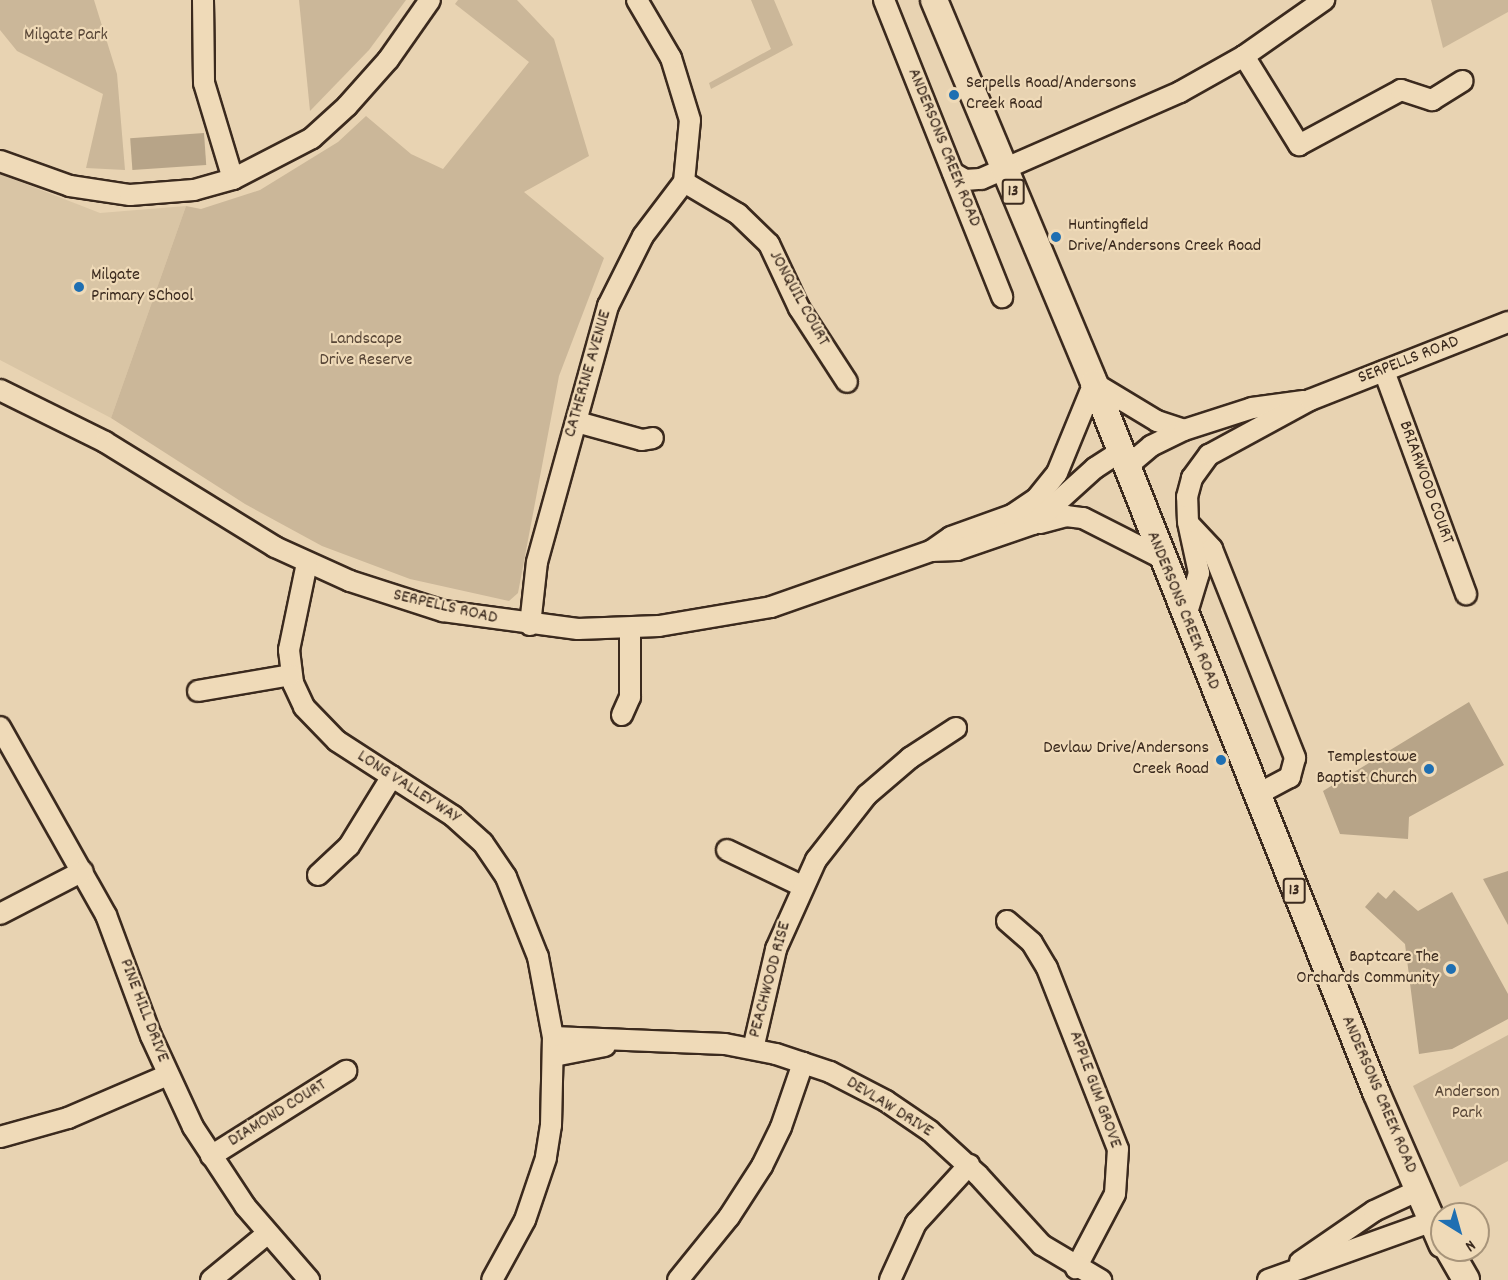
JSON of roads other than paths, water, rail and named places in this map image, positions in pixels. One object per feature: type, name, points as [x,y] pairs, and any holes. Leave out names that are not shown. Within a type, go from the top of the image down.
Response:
[{"type":"main road","name":"ANDERSONS CREEK ROAD","points":[[934,0],[1094,383],[1122,460],[1256,795],[1430,1214]]},
{"type":"main road","points":[[1451,1262],[1457,1280]]},
{"type":"main road","points":[[1455,1262],[1466,1280]]},
{"type":"street","points":[[203,0],[204,83],[233,179]]},
{"type":"street","points":[[0,161],[70,186],[130,195],[194,189],[233,179],[312,138],[347,106],[388,60],[430,0]]},
{"type":"street","points":[[637,0],[671,58],[690,120],[684,182]]},
{"type":"street","name":"ANDERSONS CREEK ROAD","points":[[884,0],[1002,297]]},
{"type":"street","points":[[953,173],[974,180],[1180,92],[1244,56],[1324,0]]},
{"type":"street","points":[[1244,56],[1299,145],[1401,90],[1432,100],[1463,81]]},
{"type":"street","name":"JONQUIL COURT","points":[[684,182],[738,214],[769,244],[799,308],[847,382]]},
{"type":"street","name":"CATHERINE AVENUE","points":[[537,626],[548,527],[608,306],[643,236],[684,182]]},
{"type":"street","name":"SERPELLS ROAD","points":[[1185,619],[1199,573],[1188,522],[1190,483],[1209,455],[1310,400],[1508,322]]},
{"type":"street","name":"BRIARWOOD COURT","points":[[1384,371],[1466,594]]},
{"type":"street","points":[[1094,383],[1157,421],[1184,430]]},
{"type":"street","name":"SERPELLS ROAD","points":[[1010,528],[1053,479],[1094,383]]},
{"type":"street","name":"SERPELLS ROAD","points":[[0,390],[105,442],[251,533],[315,566],[418,604],[537,626],[630,628],[771,607],[931,551],[951,537],[1075,516],[1162,558]]},
{"type":"street","name":"SERPELLS ROAD","points":[[1010,528],[1042,518],[1095,468],[1122,460],[1184,430],[1252,408],[1310,400]]},
{"type":"street","points":[[577,422],[642,440],[653,438]]},
{"type":"street","points":[[1188,522],[1212,549],[1295,758],[1290,777],[1256,795]]},
{"type":"street","name":"LONG VALLEY WAY","points":[[315,566],[297,609],[289,650],[291,675],[304,707],[320,727],[469,829],[506,877],[538,957],[554,1046],[546,1158],[525,1220],[492,1280]]},
{"type":"street","points":[[622,715],[630,697],[630,628]]},
{"type":"street","points":[[198,691],[291,675]]},
{"type":"street","name":"PINE HILL DRIVE","points":[[0,727],[83,871],[116,939],[168,1075],[211,1156],[267,1234],[309,1280]]},
{"type":"street","name":"PEACHWOOD RISE","points":[[753,1049],[776,949],[801,886],[826,846],[861,802],[910,758],[956,728]]},
{"type":"street","points":[[318,875],[349,846],[392,776]]},
{"type":"street","points":[[727,850],[801,886]]},
{"type":"street","points":[[0,914],[83,871]]},
{"type":"street","name":"APPLE GUM GROVE","points":[[1007,921],[1032,943],[1047,968],[1118,1149],[1115,1194],[1076,1268]]},
{"type":"street","name":"DEVLAW DRIVE","points":[[554,1046],[628,1040],[696,1041],[753,1049],[803,1063],[886,1101],[930,1131],[969,1165],[1031,1235],[1076,1268],[1101,1280]]},
{"type":"street","points":[[678,1280],[729,1217],[762,1166],[781,1127],[803,1063]]},
{"type":"street","name":"DIAMOND COURT","points":[[211,1156],[346,1071]]},
{"type":"street","points":[[0,1137],[68,1118],[168,1075]]},
{"type":"street","points":[[890,1280],[916,1223],[969,1165]]},
{"type":"street","points":[[1288,1271],[1347,1228],[1419,1190]]},
{"type":"street","points":[[211,1280],[267,1234]]},
{"type":"street","points":[[1268,1280],[1288,1271],[1356,1251],[1430,1236]]},
{"type":"place","name":"Serpells Road/Andersons Creek Road","points":[[954,95]]},
{"type":"place","name":"Huntingfield Drive/Andersons Creek Road","points":[[1056,237]]},
{"type":"place","name":"Milgate Primary SChool","points":[[79,287]]},
{"type":"place","name":"Devlaw Drive/Andersons Creek Road","points":[[1221,760]]},
{"type":"place","name":"Templestowe Baptist Church","points":[[1429,769]]},
{"type":"place","name":"Baptcare The Orchards Community","points":[[1451,969]]},
{"type":"park label","name":"Milgate Park","points":[[66,36]]},
{"type":"park label","name":"Landscape Drive Reserve","points":[[366,351]]},
{"type":"park label","name":"Anderson Park","points":[[1467,1104]]}]
